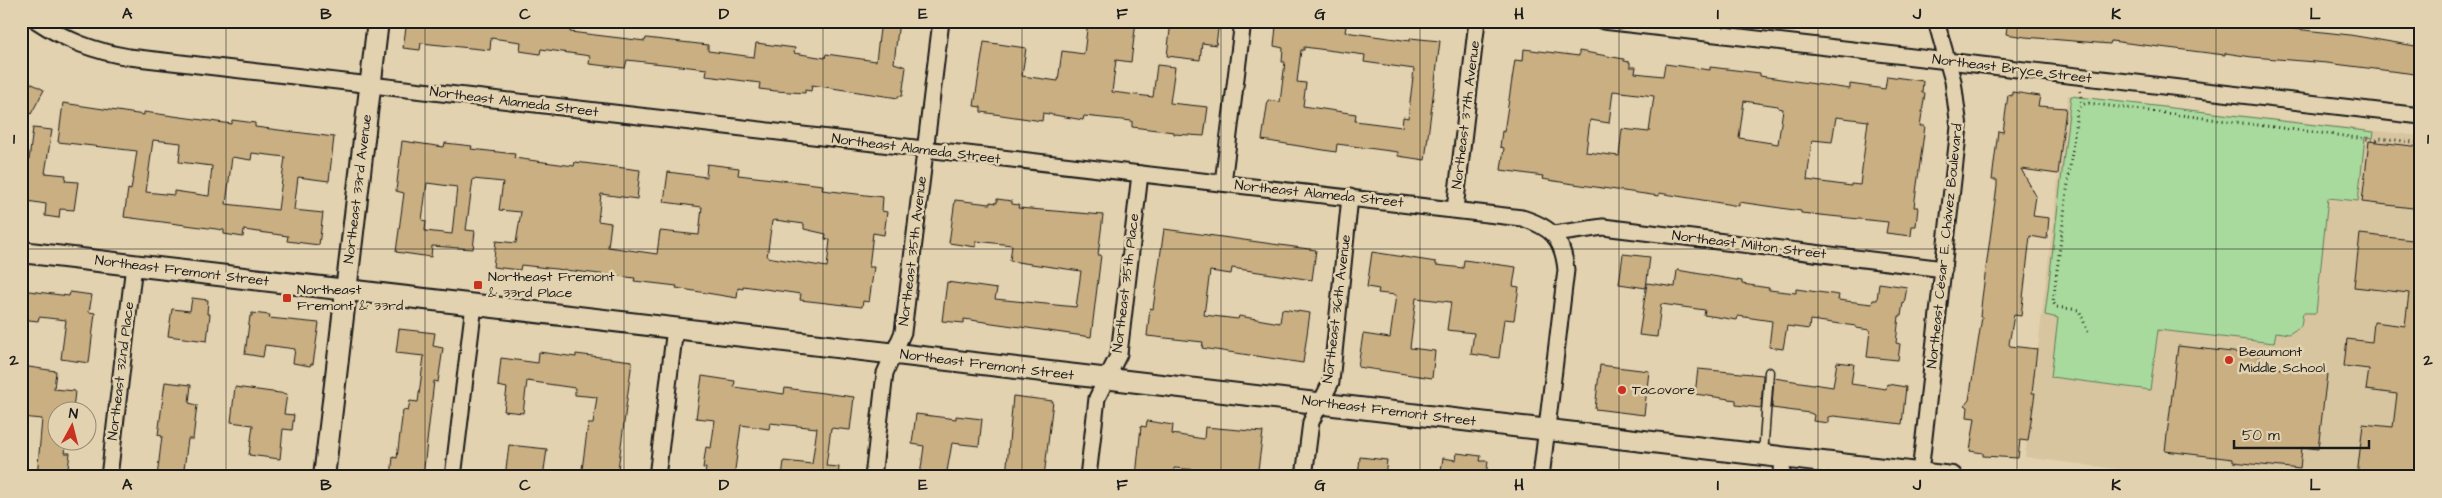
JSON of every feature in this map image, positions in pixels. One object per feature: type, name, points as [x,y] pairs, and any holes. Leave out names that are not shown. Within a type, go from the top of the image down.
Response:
[{"type":"main road","name":"Northeast 33rd Avenue","points":[[324,477],[378,21]]},
{"type":"main road","name":"Northeast Fremont Street","points":[[21,252],[1952,477]]},
{"type":"street","name":"Northeast Alameda Street","points":[[37,21],[65,39],[98,51],[926,150],[1455,209],[1522,218],[1539,224],[1554,234]]},
{"type":"street","name":"Northeast 35th Avenue","points":[[873,477],[885,373],[903,332],[941,21]]},
{"type":"street","points":[[1223,183],[1243,21]]},
{"type":"street","name":"Northeast 37th Avenue","points":[[1455,209],[1478,21]]},
{"type":"street","name":"Northeast Bryce Street","points":[[1604,21],[2421,116]]},
{"type":"street","name":"Northeast César E. Chávez Boulevard","points":[[1920,473],[1959,127],[1957,104],[1936,21]]},
{"type":"street","name":"Northeast 35th Place","points":[[1088,477],[1097,398],[1119,354],[1140,174]]},
{"type":"street","name":"Northeast 36th Avenue","points":[[1304,477],[1310,422],[1331,382],[1350,197]]},
{"type":"street","name":"Northeast Milton Street","points":[[1554,234],[1603,227],[1944,269]]},
{"type":"street","points":[[1541,477],[1566,270],[1564,256],[1554,234]]},
{"type":"street","name":"Northeast 32nd Place","points":[[109,477],[134,265]]},
{"type":"street","points":[[453,477],[474,305]]},
{"type":"street","points":[[657,477],[674,328]]},
{"type":"street","points":[[1781,477],[1784,457]]},
{"type":"lane","points":[[1763,455],[1769,372]]},
{"type":"path","points":[[2088,332],[2079,310],[2056,307],[2053,302],[2077,112],[2082,105],[2092,104],[2367,139],[2377,140],[2379,138],[2421,143]]},
{"type":"shaded area","name":"Beaumont Middle School","points":[[2068,95],[2421,136],[2421,477],[2179,477],[2025,457]]},
{"type":"green space","points":[[2071,96],[2374,132],[2373,138],[2365,137],[2358,201],[2328,198],[2316,313],[2303,313],[2301,326],[2289,334],[2276,332],[2274,343],[2158,330],[2150,390],[2051,377],[2058,318],[2045,315]]},
{"type":"building","points":[[407,21],[540,21],[570,27],[570,32],[645,41],[646,38],[708,45],[708,51],[754,57],[756,43],[795,48],[794,53],[825,58],[826,54],[876,61],[881,21],[899,21],[894,63],[906,67],[902,96],[898,96],[898,98],[812,85],[811,91],[805,90],[805,93],[776,91],[759,89],[760,83],[706,76],[707,69],[627,60],[625,68],[589,64],[590,56],[541,49],[540,54],[520,51],[521,42],[491,38],[490,50],[421,43],[420,50],[403,48]]},
{"type":"building","points":[[1088,21],[1136,21],[1131,62],[1116,60],[1112,92],[1153,97],[1157,65],[1175,67],[1170,103],[1208,107],[1204,136],[1174,134],[1174,132],[1132,127],[1132,121],[1084,116],[1083,120],[1043,113],[1042,121],[981,112],[981,107],[974,106],[984,42],[1026,48],[1022,76],[1058,81],[1062,51],[1084,54]]},
{"type":"building","points":[[1171,21],[1219,22],[1216,45],[1202,43],[1200,60],[1167,56]]},
{"type":"building","points":[[1281,21],[1347,21],[1345,32],[1410,41],[1410,38],[1440,41],[1425,160],[1398,156],[1398,152],[1337,144],[1336,152],[1262,140],[1268,100],[1280,102],[1285,62],[1282,62],[1283,48],[1274,46],[1276,26],[1280,27]],"holes":[[[1304,47],[1365,55],[1364,62],[1414,69],[1408,118],[1403,117],[1402,127],[1355,121],[1356,114],[1303,106],[1306,83],[1297,82],[1301,50],[1304,50]]]},
{"type":"building","points":[[2008,21],[2171,21],[2202,25],[2202,21],[2223,21],[2350,35],[2421,47],[2418,71],[2415,71],[2415,74],[2327,63],[2225,53],[2225,55],[2111,41],[2110,44],[2025,37],[2006,34]]},
{"type":"building","points":[[1524,49],[1579,56],[1579,51],[1624,59],[1624,61],[1630,62],[1630,67],[1636,67],[1635,73],[1663,76],[1665,64],[1710,70],[1710,67],[1760,73],[1760,76],[1850,89],[1850,84],[1885,89],[1887,76],[1923,81],[1922,93],[1925,93],[1920,126],[1925,126],[1914,207],[1918,207],[1916,226],[1912,226],[1911,236],[1886,233],[1888,222],[1801,213],[1801,211],[1739,202],[1739,206],[1659,193],[1659,196],[1542,179],[1543,176],[1501,170],[1504,148],[1500,147],[1502,131],[1504,132],[1515,60],[1523,61]],"holes":[[[1613,91],[1654,96],[1649,132],[1622,129],[1619,156],[1586,152],[1590,120],[1609,123]],[[1744,101],[1778,106],[1778,108],[1783,109],[1778,144],[1739,138]],[[1836,117],[1868,121],[1860,185],[1851,184],[1851,186],[1807,180],[1812,140],[1832,142]]]},
{"type":"building","points":[[21,78],[44,90],[31,114],[21,109]]},
{"type":"building","points":[[2012,92],[2040,96],[2038,106],[2066,108],[2058,174],[2021,169],[2036,196],[2033,216],[2049,218],[2047,239],[2030,236],[2021,316],[2014,315],[2009,344],[2010,346],[2037,349],[2032,393],[2035,393],[2028,441],[2020,440],[2018,458],[1983,456],[1983,453],[1970,451],[1975,418],[1967,417],[1968,407],[1965,405],[1969,400],[1982,317],[1980,317],[1982,298],[1997,186],[1997,180],[1992,180],[1998,131],[2003,132],[2008,95],[2012,96]]},
{"type":"building","points":[[63,103],[144,115],[144,112],[232,124],[232,120],[255,123],[255,127],[334,137],[329,181],[298,177],[294,210],[323,213],[319,245],[287,241],[288,236],[244,230],[243,237],[224,234],[224,230],[124,217],[128,189],[131,190],[137,151],[58,142]],"holes":[[[153,140],[181,143],[179,162],[212,166],[209,196],[174,191],[174,195],[146,192]],[[252,153],[285,157],[278,210],[226,204],[232,157],[251,160]]]},
{"type":"building","points":[[33,128],[52,130],[45,173],[66,175],[65,181],[78,182],[74,210],[60,209],[59,218],[45,216],[46,204],[21,200],[21,159],[29,160]]},
{"type":"building","points":[[402,141],[444,147],[445,143],[472,146],[471,149],[515,154],[514,158],[574,166],[575,162],[640,170],[637,199],[601,194],[598,221],[611,223],[608,247],[657,254],[660,231],[699,235],[702,207],[664,202],[668,172],[706,177],[707,164],[739,168],[738,175],[823,185],[822,190],[883,197],[882,211],[887,212],[884,235],[873,233],[869,267],[874,267],[869,302],[863,301],[862,307],[800,300],[801,294],[743,286],[743,289],[738,288],[737,298],[676,288],[677,286],[634,281],[635,278],[521,265],[520,270],[493,267],[496,241],[516,243],[521,212],[499,210],[503,182],[473,179],[466,230],[475,231],[473,249],[432,246],[431,257],[396,252],[404,193],[396,191]],"holes":[[[427,183],[457,187],[452,234],[425,231],[426,221],[422,220]],[[772,221],[804,224],[804,229],[826,234],[825,239],[830,240],[827,267],[767,257]]]},
{"type":"building","points":[[2369,141],[2421,147],[2421,209],[2362,202]]},
{"type":"building","points":[[997,199],[1012,201],[1012,204],[1019,205],[1018,208],[1103,215],[1098,255],[1101,255],[1091,337],[964,319],[964,323],[942,321],[947,282],[997,289],[995,299],[1076,307],[1081,271],[1010,261],[1012,245],[976,241],[976,247],[949,243],[955,200],[990,204],[990,202],[997,203]]},
{"type":"building","points":[[1164,229],[1316,250],[1312,280],[1232,268],[1231,274],[1210,271],[1204,315],[1238,319],[1239,316],[1280,323],[1282,309],[1310,313],[1303,363],[1202,348],[1203,342],[1147,336],[1150,308],[1153,309]]},
{"type":"building","points":[[2360,234],[2421,241],[2421,477],[2357,476],[2363,424],[2393,427],[2397,394],[2366,390],[2369,369],[2344,366],[2347,339],[2372,342],[2374,322],[2405,326],[2409,293],[2354,287]]},
{"type":"building","points":[[1372,252],[1436,262],[1436,265],[1463,268],[1464,260],[1516,267],[1513,286],[1519,287],[1514,320],[1504,319],[1499,358],[1471,354],[1474,333],[1447,330],[1451,302],[1416,298],[1410,348],[1435,351],[1432,378],[1358,367],[1363,334],[1390,338],[1396,295],[1378,293],[1379,289],[1367,287]]},
{"type":"building","points":[[1623,254],[1650,257],[1646,288],[1619,284]]},
{"type":"building","points":[[1677,270],[1742,281],[1742,284],[1769,288],[1769,290],[1796,293],[1796,289],[1839,295],[1838,300],[1872,304],[1873,300],[1877,300],[1879,283],[1907,287],[1901,316],[1899,316],[1896,343],[1900,344],[1898,360],[1867,357],[1870,330],[1856,328],[1856,326],[1810,320],[1809,329],[1787,326],[1783,349],[1769,347],[1772,321],[1738,316],[1737,320],[1704,315],[1705,310],[1661,304],[1657,337],[1639,335],[1647,283],[1675,287]]},
{"type":"building","points":[[21,290],[69,296],[70,292],[92,295],[89,312],[95,313],[89,363],[61,359],[66,320],[39,317],[38,321],[21,319]]},
{"type":"building","points":[[192,298],[208,300],[207,314],[210,314],[207,341],[168,336],[172,309],[190,311]]},
{"type":"building","points":[[252,313],[270,315],[269,318],[319,323],[313,364],[310,366],[293,363],[295,349],[265,345],[263,357],[245,354]]},
{"type":"building","points":[[399,329],[435,333],[433,346],[443,348],[438,382],[434,381],[423,477],[391,477],[393,457],[397,458],[403,410],[408,411],[410,401],[418,402],[424,356],[396,353]]},
{"type":"building","points":[[2178,346],[2259,355],[2258,366],[2327,374],[2318,449],[2302,447],[2300,469],[2233,462],[2233,459],[2165,451]]},
{"type":"building","points":[[539,352],[576,357],[576,354],[632,361],[617,477],[581,477],[588,424],[593,424],[597,397],[575,395],[575,388],[527,381],[523,413],[504,411],[507,388],[498,386],[501,358],[538,363]]},
{"type":"building","points":[[1837,362],[1854,364],[1851,384],[1886,389],[1887,384],[1906,387],[1902,424],[1834,416],[1828,417],[1828,423],[1813,421],[1814,415],[1810,413],[1772,408],[1774,378],[1833,387]]},
{"type":"building","name":"Tacovore","points":[[1600,365],[1649,371],[1644,415],[1595,409]]},
{"type":"building","points":[[22,366],[56,371],[54,389],[75,391],[74,400],[48,400],[48,450],[65,450],[65,453],[70,453],[67,477],[37,477],[42,419],[21,417]]},
{"type":"building","points":[[1698,369],[1763,375],[1761,408],[1736,405],[1736,400],[1695,394]]},
{"type":"building","points":[[702,376],[735,381],[734,387],[784,394],[785,388],[854,397],[850,430],[831,428],[826,466],[839,467],[838,477],[782,477],[784,461],[812,464],[817,428],[770,423],[769,429],[741,425],[734,477],[705,476],[706,468],[703,468],[706,447],[711,448],[715,420],[696,418]]},
{"type":"building","points":[[165,382],[191,385],[189,403],[197,405],[193,439],[188,439],[183,477],[157,477],[162,436],[158,435]]},
{"type":"building","points":[[235,387],[287,394],[284,414],[294,415],[292,430],[283,429],[280,459],[249,455],[253,425],[231,422]]},
{"type":"building","points":[[1013,396],[1053,401],[1044,477],[1006,477]]},
{"type":"building","points":[[916,414],[956,419],[956,416],[982,419],[979,446],[952,443],[946,477],[920,476],[924,446],[912,444]]},
{"type":"building","points":[[1147,421],[1173,425],[1172,434],[1204,439],[1205,427],[1263,432],[1257,477],[1236,477],[1236,473],[1174,468],[1173,477],[1136,477],[1141,426],[1146,427]]},
{"type":"building","points":[[509,445],[547,449],[543,477],[505,477]]},
{"type":"building","points":[[1457,453],[1481,456],[1480,461],[1488,461],[1486,477],[1440,477],[1443,458],[1456,460]]},
{"type":"building","points":[[1360,457],[1387,460],[1385,477],[1358,477]]},
{"type":"place","name":"Northeast Fremont & 33rd Place","points":[[478,285]]},
{"type":"place","name":"Northeast Fremont & 33rd","points":[[287,298]]},
{"type":"place","name":"Beaumont Middle School","points":[[2229,360]]},
{"type":"place","name":"Tacovore","points":[[1622,390]]}]
